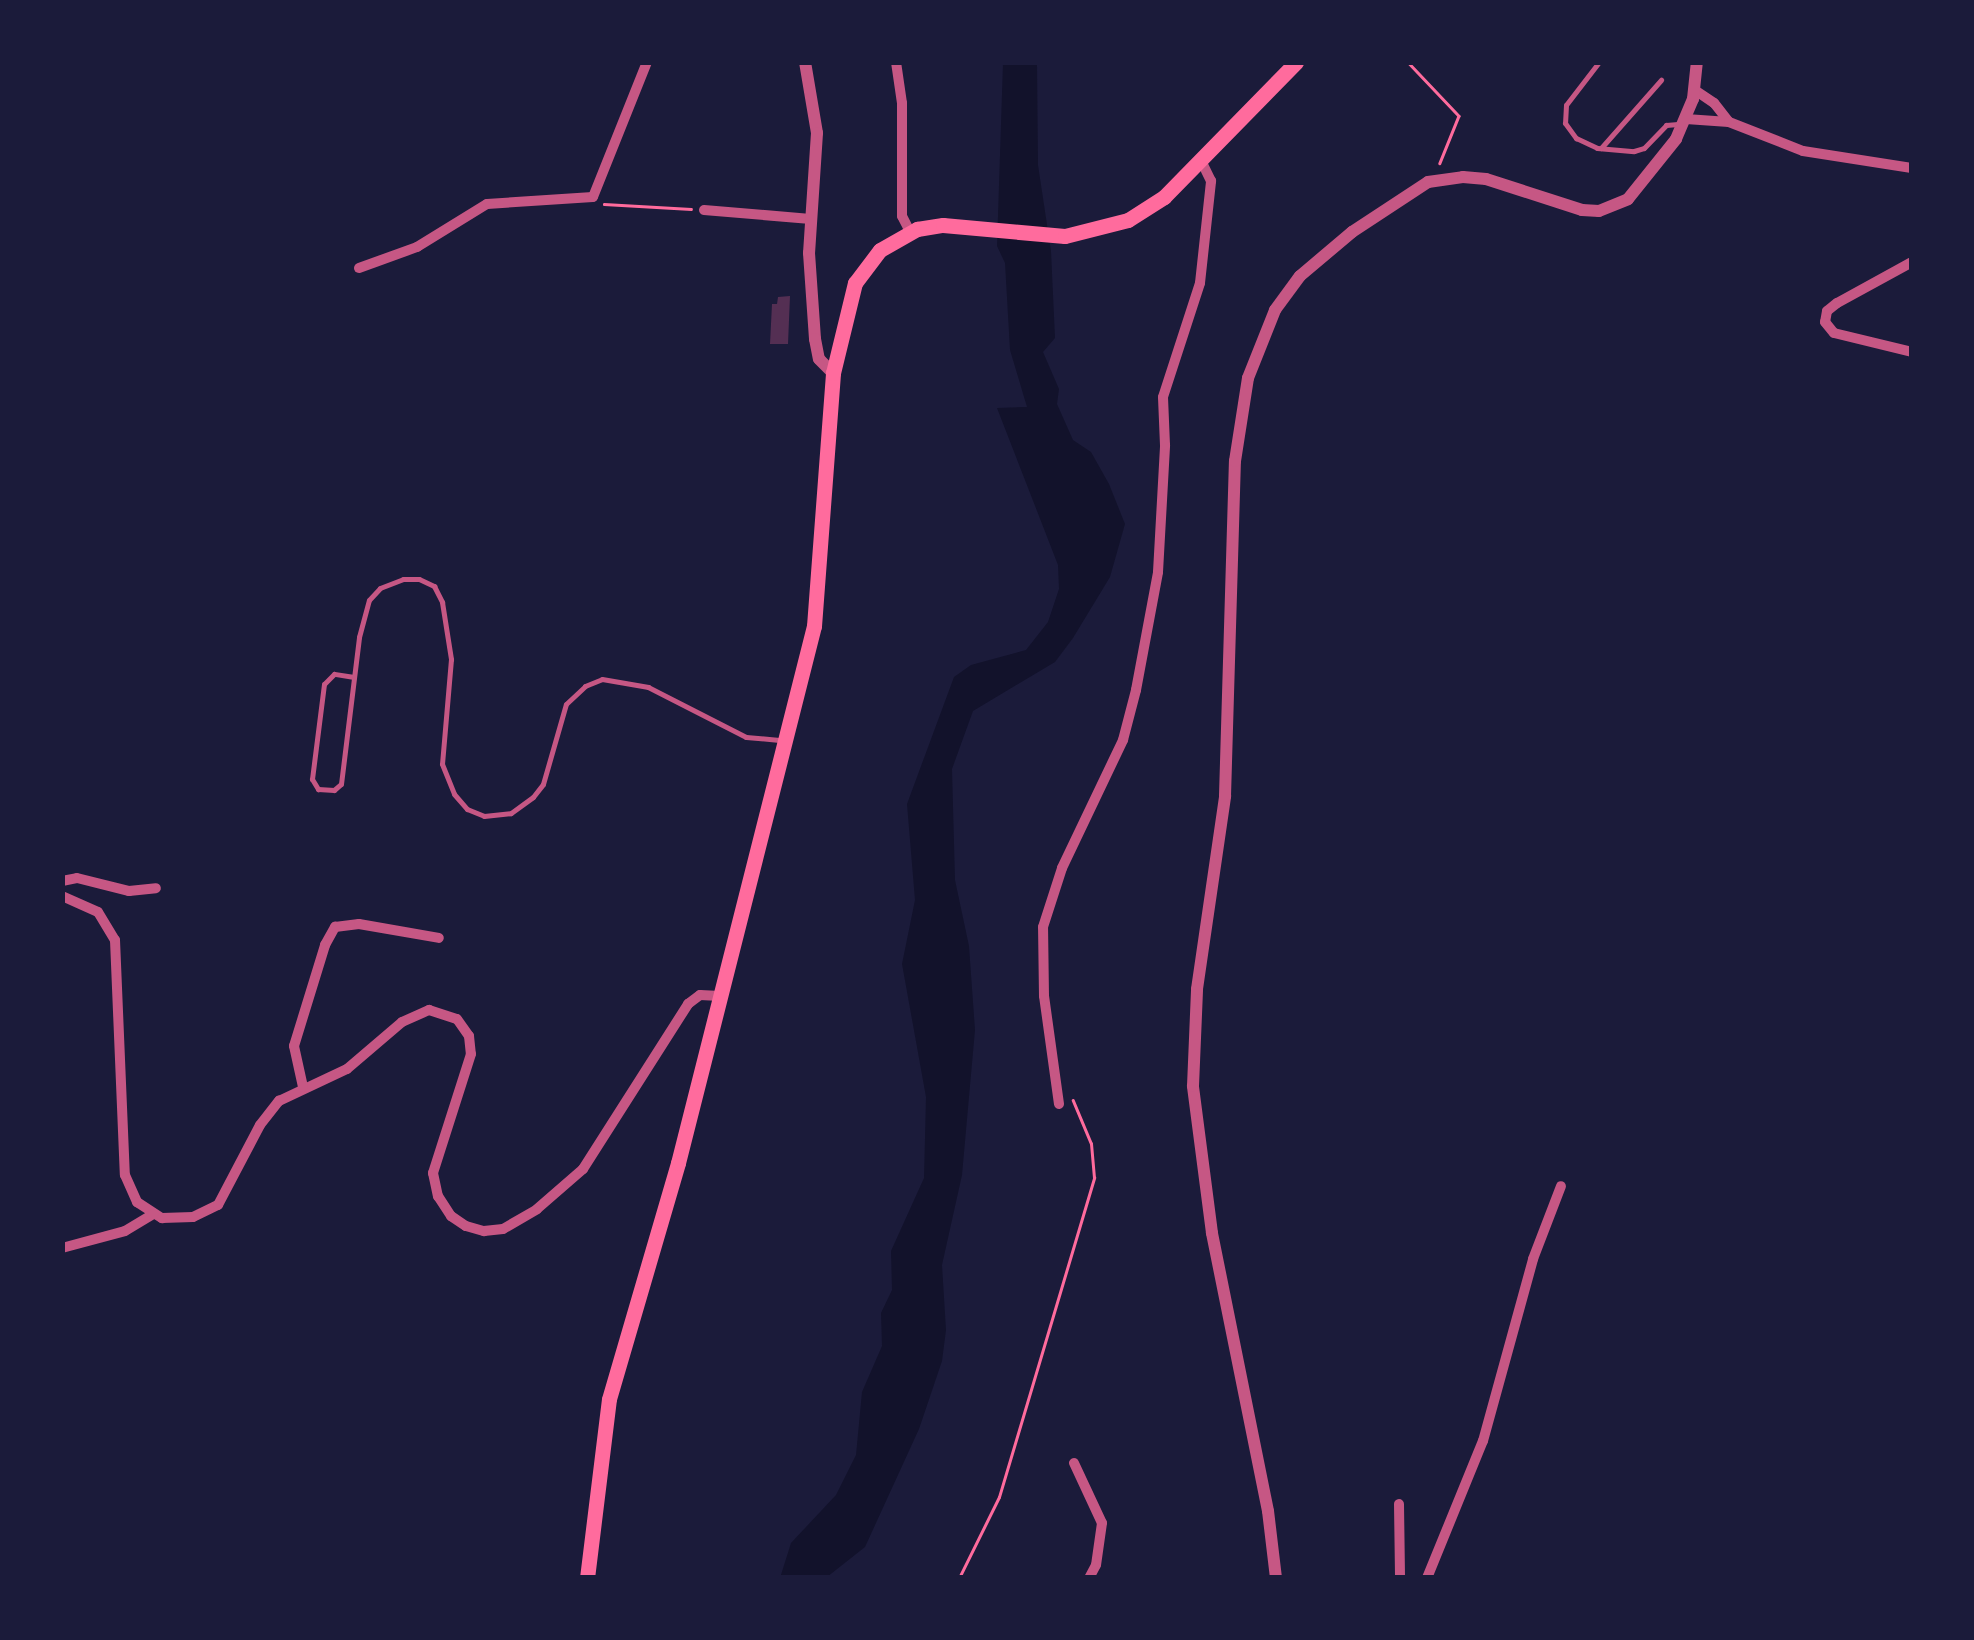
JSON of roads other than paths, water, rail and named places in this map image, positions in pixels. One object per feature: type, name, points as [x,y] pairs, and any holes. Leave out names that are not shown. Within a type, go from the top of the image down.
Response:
[{"type":"main road","points":[[587,1578],[609,1399],[720,996],[818,606],[833,373],[858,276],[880,250],[910,232],[943,225],[1064,236],[1106,228],[1138,215],[1164,197],[1296,62]]},
{"type":"street","points":[[359,268],[416,247],[487,204],[593,197],[646,62]]},
{"type":"street","points":[[805,62],[817,134],[810,219],[815,339],[819,359],[833,373]]},
{"type":"street","points":[[896,62],[902,103],[902,216],[910,232]]},
{"type":"street","points":[[1276,1578],[1268,1511],[1232,1338],[1196,1125],[1193,1043],[1224,796],[1240,410],[1268,325],[1294,283],[1325,252],[1391,204],[1437,179],[1486,179],[1565,207],[1599,211],[1621,204],[1638,190],[1684,122],[1697,62]]},
{"type":"street","points":[[1694,90],[1714,103],[1728,122]]},
{"type":"street","points":[[1684,122],[1728,122],[1803,152],[1912,168]]},
{"type":"street","points":[[1059,1104],[1044,996],[1043,927],[1062,868],[1123,740],[1134,702],[1158,572],[1165,445],[1163,397],[1200,283],[1211,181],[1200,158]]},
{"type":"street","points":[[704,210],[810,219]]},
{"type":"street","points":[[1912,262],[1837,302],[1825,318],[1834,333],[1912,352]]},
{"type":"street","points":[[62,881],[78,878],[129,891],[156,888]]},
{"type":"street","points":[[62,896],[98,912],[115,940],[125,1174],[132,1196],[152,1214]]},
{"type":"street","points":[[303,1087],[294,1046],[333,929],[352,923],[438,938]]},
{"type":"street","points":[[62,1248],[125,1231],[152,1214],[193,1217],[218,1205],[266,1115],[279,1101],[358,1062],[410,1016],[429,1010],[456,1019],[468,1036],[470,1065],[437,1162],[434,1183],[451,1216],[466,1226],[493,1231],[525,1217],[582,1170],[683,1010],[700,995],[720,996]]},
{"type":"street","points":[[1428,1578],[1483,1441],[1533,1259],[1561,1186]]},
{"type":"street","points":[[1074,1463],[1102,1523],[1096,1565],[1088,1578]]},
{"type":"street","points":[[1399,1504],[1400,1578]]},
{"type":"lane","points":[[1599,62],[1575,90],[1564,114],[1576,138],[1600,148],[1639,150],[1666,125],[1684,122]]},
{"type":"lane","points":[[1600,148],[1661,80]]},
{"type":"lane","points":[[354,677],[334,674],[325,680],[312,783],[318,789],[334,790],[342,784],[362,618],[374,594],[403,579],[419,579],[434,586],[442,602],[451,660],[442,764],[454,794],[467,808],[484,816],[510,813],[534,797],[542,784],[566,704],[602,679],[648,687],[746,736],[785,740]]}]
